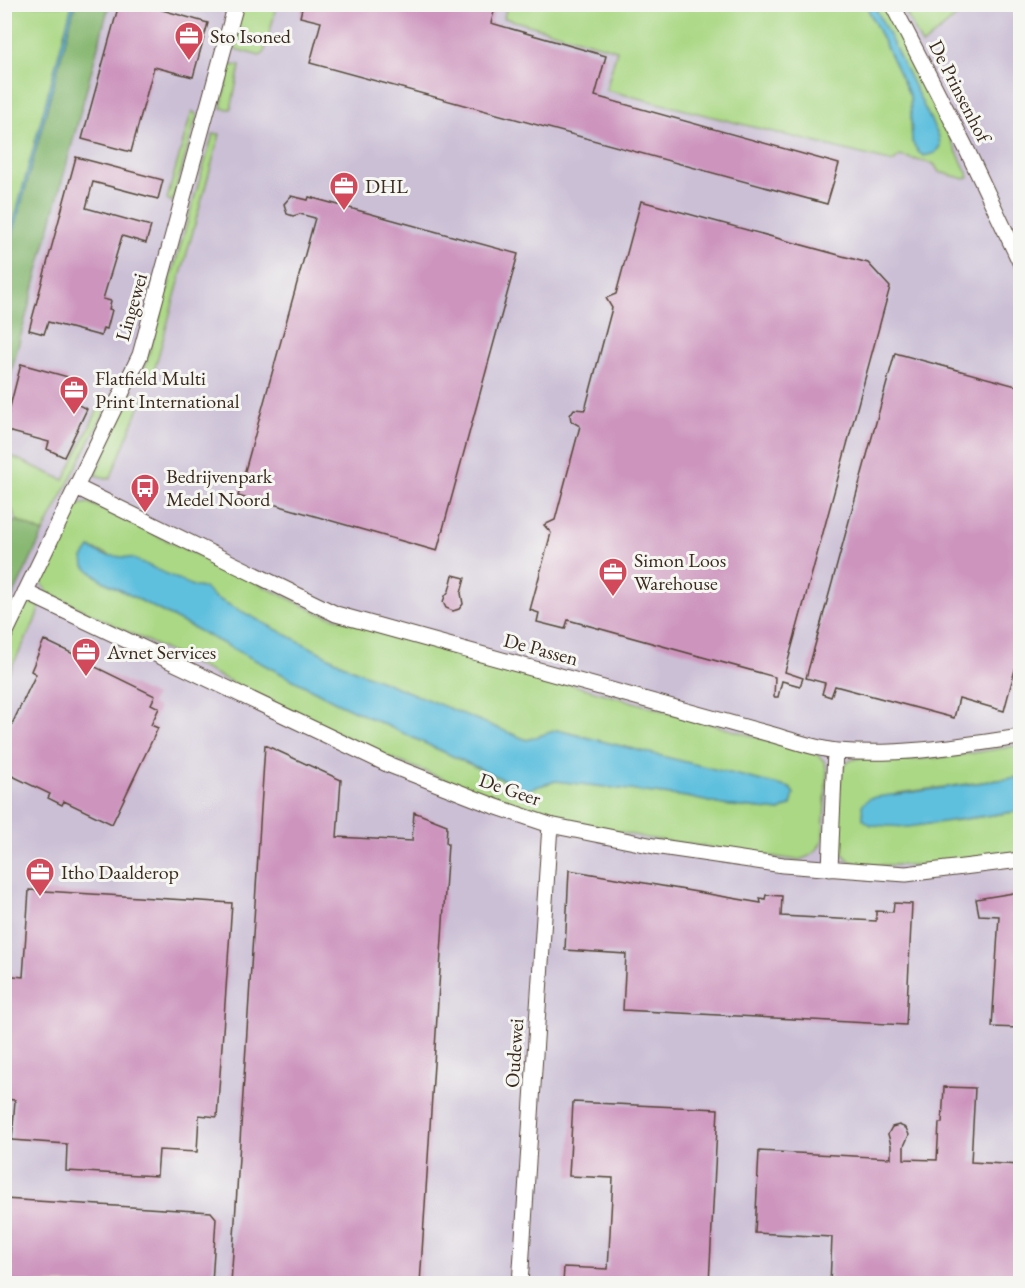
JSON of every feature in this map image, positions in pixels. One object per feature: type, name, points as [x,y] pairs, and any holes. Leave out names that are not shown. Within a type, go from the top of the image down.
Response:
[{"type":"street","name":"Lingewei","points":[[4,636],[140,355],[236,4]]},
{"type":"street","name":"De Prinsenhof","points":[[892,4],[965,146],[1020,262]]},
{"type":"street","name":"De Passen","points":[[76,487],[336,614],[770,734],[835,750],[875,752],[935,749],[1020,737]]},
{"type":"street","name":"De Geer","points":[[26,592],[387,764],[463,795],[550,825],[654,846],[783,865],[906,874],[1020,860]]},
{"type":"street","points":[[830,868],[835,750]]},
{"type":"street","name":"Oudewei","points":[[520,1284],[550,825]]},
{"type":"shaded area","points":[[73,5],[1020,5],[1020,1283],[5,1283],[4,250]]},
{"type":"green space","points":[[507,4],[866,5],[910,96],[912,142],[924,156],[935,153],[939,137],[874,5],[885,5],[969,177],[965,179],[939,172],[934,164],[900,156],[893,162],[606,90],[617,50],[504,18]]},
{"type":"green space","points":[[5,5],[72,5],[5,254]]},
{"type":"green space","points":[[75,5],[109,5],[5,395],[5,264]]},
{"type":"green space","points":[[243,5],[267,7],[277,5],[264,53],[260,56],[235,49],[232,46]]},
{"type":"green space","points":[[902,5],[971,5],[922,45]]},
{"type":"green space","points":[[230,65],[240,66],[231,109],[221,108]]},
{"type":"green space","points":[[192,111],[197,115],[172,202],[167,199]]},
{"type":"green space","points":[[213,134],[220,134],[153,375],[143,373]]},
{"type":"green space","points":[[131,392],[143,398],[110,479],[95,475]]},
{"type":"green space","points":[[99,407],[105,411],[43,533],[16,520],[12,509],[5,504],[4,453],[64,480]]},
{"type":"green space","points":[[89,503],[319,613],[816,754],[824,761],[827,770],[821,843],[813,854],[796,860],[646,838],[519,808],[380,754],[48,593],[41,582],[40,574],[73,508]],"holes":[[[90,548],[195,587],[204,588],[214,597],[352,669],[527,740],[557,730],[790,788],[794,794],[791,805],[780,811],[556,781],[525,790],[336,702],[103,581],[84,566]]]},
{"type":"green space","points":[[16,520],[43,533],[5,613],[5,524]]},
{"type":"green space","points":[[26,602],[40,606],[34,623],[5,680],[4,647]]},
{"type":"green space","points":[[1020,745],[1020,777],[899,793],[953,821],[1020,811],[1020,853],[924,865],[875,865],[850,861],[837,843],[840,780],[844,766],[849,761],[863,758],[902,760],[931,758]]},
{"type":"water","points":[[72,5],[75,5],[5,264],[5,254]]},
{"type":"water","points":[[866,5],[874,5],[939,137],[940,146],[935,153],[924,156],[919,153],[912,142],[910,96]]},
{"type":"water","points":[[90,548],[104,555],[132,558],[195,587],[204,588],[214,597],[352,669],[527,740],[557,730],[790,788],[794,794],[791,805],[780,811],[556,781],[526,790],[336,702],[103,581],[84,566],[83,558]]},
{"type":"water","points":[[1020,777],[1020,811],[908,827],[871,825],[863,819],[862,805],[870,798]]},
{"type":"building","points":[[119,4],[141,4],[208,23],[193,77],[154,67],[131,152],[82,139]]},
{"type":"building","points":[[303,4],[496,4],[491,23],[606,56],[595,96],[839,164],[827,204],[310,63],[321,22],[300,17]]},
{"type":"building","points":[[76,157],[163,180],[158,199],[93,182],[86,208],[151,226],[146,243],[122,236],[103,299],[111,301],[109,309],[112,310],[107,329],[103,328],[101,336],[48,322],[44,334],[29,330]]},
{"type":"building","points":[[291,196],[308,200],[309,197],[518,254],[437,551],[266,502],[260,507],[255,507],[248,499],[238,496],[315,218],[300,214],[293,216],[287,214],[284,204]]},
{"type":"building","points":[[641,201],[868,263],[890,287],[785,672],[803,678],[800,686],[782,681],[778,697],[774,697],[775,677],[568,620],[565,629],[537,622],[539,613],[530,610],[551,533],[544,525],[555,520],[580,426],[571,421],[570,415],[574,409],[585,410],[612,308],[606,298],[616,294]]},
{"type":"building","points":[[895,353],[1020,387],[1020,651],[1004,711],[959,698],[954,718],[835,686],[831,697],[822,694],[825,683],[806,678]]},
{"type":"building","points":[[21,364],[68,377],[62,396],[87,409],[64,457],[47,449],[49,442],[4,430]]},
{"type":"building","points":[[453,575],[465,578],[461,593],[463,604],[459,609],[453,611],[446,608],[443,602],[449,591]]},
{"type":"building","points":[[44,640],[155,696],[151,704],[159,708],[151,725],[158,728],[112,824],[64,801],[62,805],[48,798],[50,794],[4,772],[4,721],[12,724],[36,674],[31,671]]},
{"type":"building","points":[[265,745],[341,780],[337,837],[412,841],[414,812],[447,825],[446,843],[448,844],[420,1284],[231,1284]]},
{"type":"building","points":[[569,870],[761,903],[760,898],[765,899],[766,895],[782,896],[781,916],[876,921],[876,911],[893,912],[894,903],[912,904],[906,1025],[623,1010],[626,954],[565,950]]},
{"type":"building","points":[[29,890],[232,903],[217,1117],[199,1115],[197,1152],[159,1150],[157,1176],[66,1171],[67,1144],[12,1140],[15,1100],[4,1099],[4,975],[23,977]]},
{"type":"building","points":[[1020,892],[1020,1028],[992,1027],[999,916],[979,915],[976,899]]},
{"type":"building","points":[[944,1087],[975,1088],[971,1162],[1020,1165],[1020,1284],[830,1284],[832,1237],[755,1233],[759,1151],[891,1158],[888,1134],[892,1127],[899,1125],[906,1128],[909,1135],[904,1146],[904,1159],[937,1160]]},
{"type":"building","points":[[573,1102],[718,1109],[709,1284],[563,1284],[564,1267],[608,1269],[613,1178],[569,1176]]},
{"type":"building","points":[[4,1199],[211,1212],[216,1218],[212,1284],[4,1284]]},
{"type":"place","name":"Sto Isoned","points":[[189,62]]},
{"type":"place","name":"DHL","points":[[344,212]]},
{"type":"place","name":"Flatfield Multi Print International","points":[[74,416]]},
{"type":"place","name":"Bedrijvenpark Medel Noord","points":[[145,514]]},
{"type":"place","name":"Simon Loos Warehouse","points":[[613,598]]},
{"type":"place","name":"Avnet Services","points":[[86,678]]},
{"type":"place","name":"Itho Daalderop","points":[[40,898]]}]
